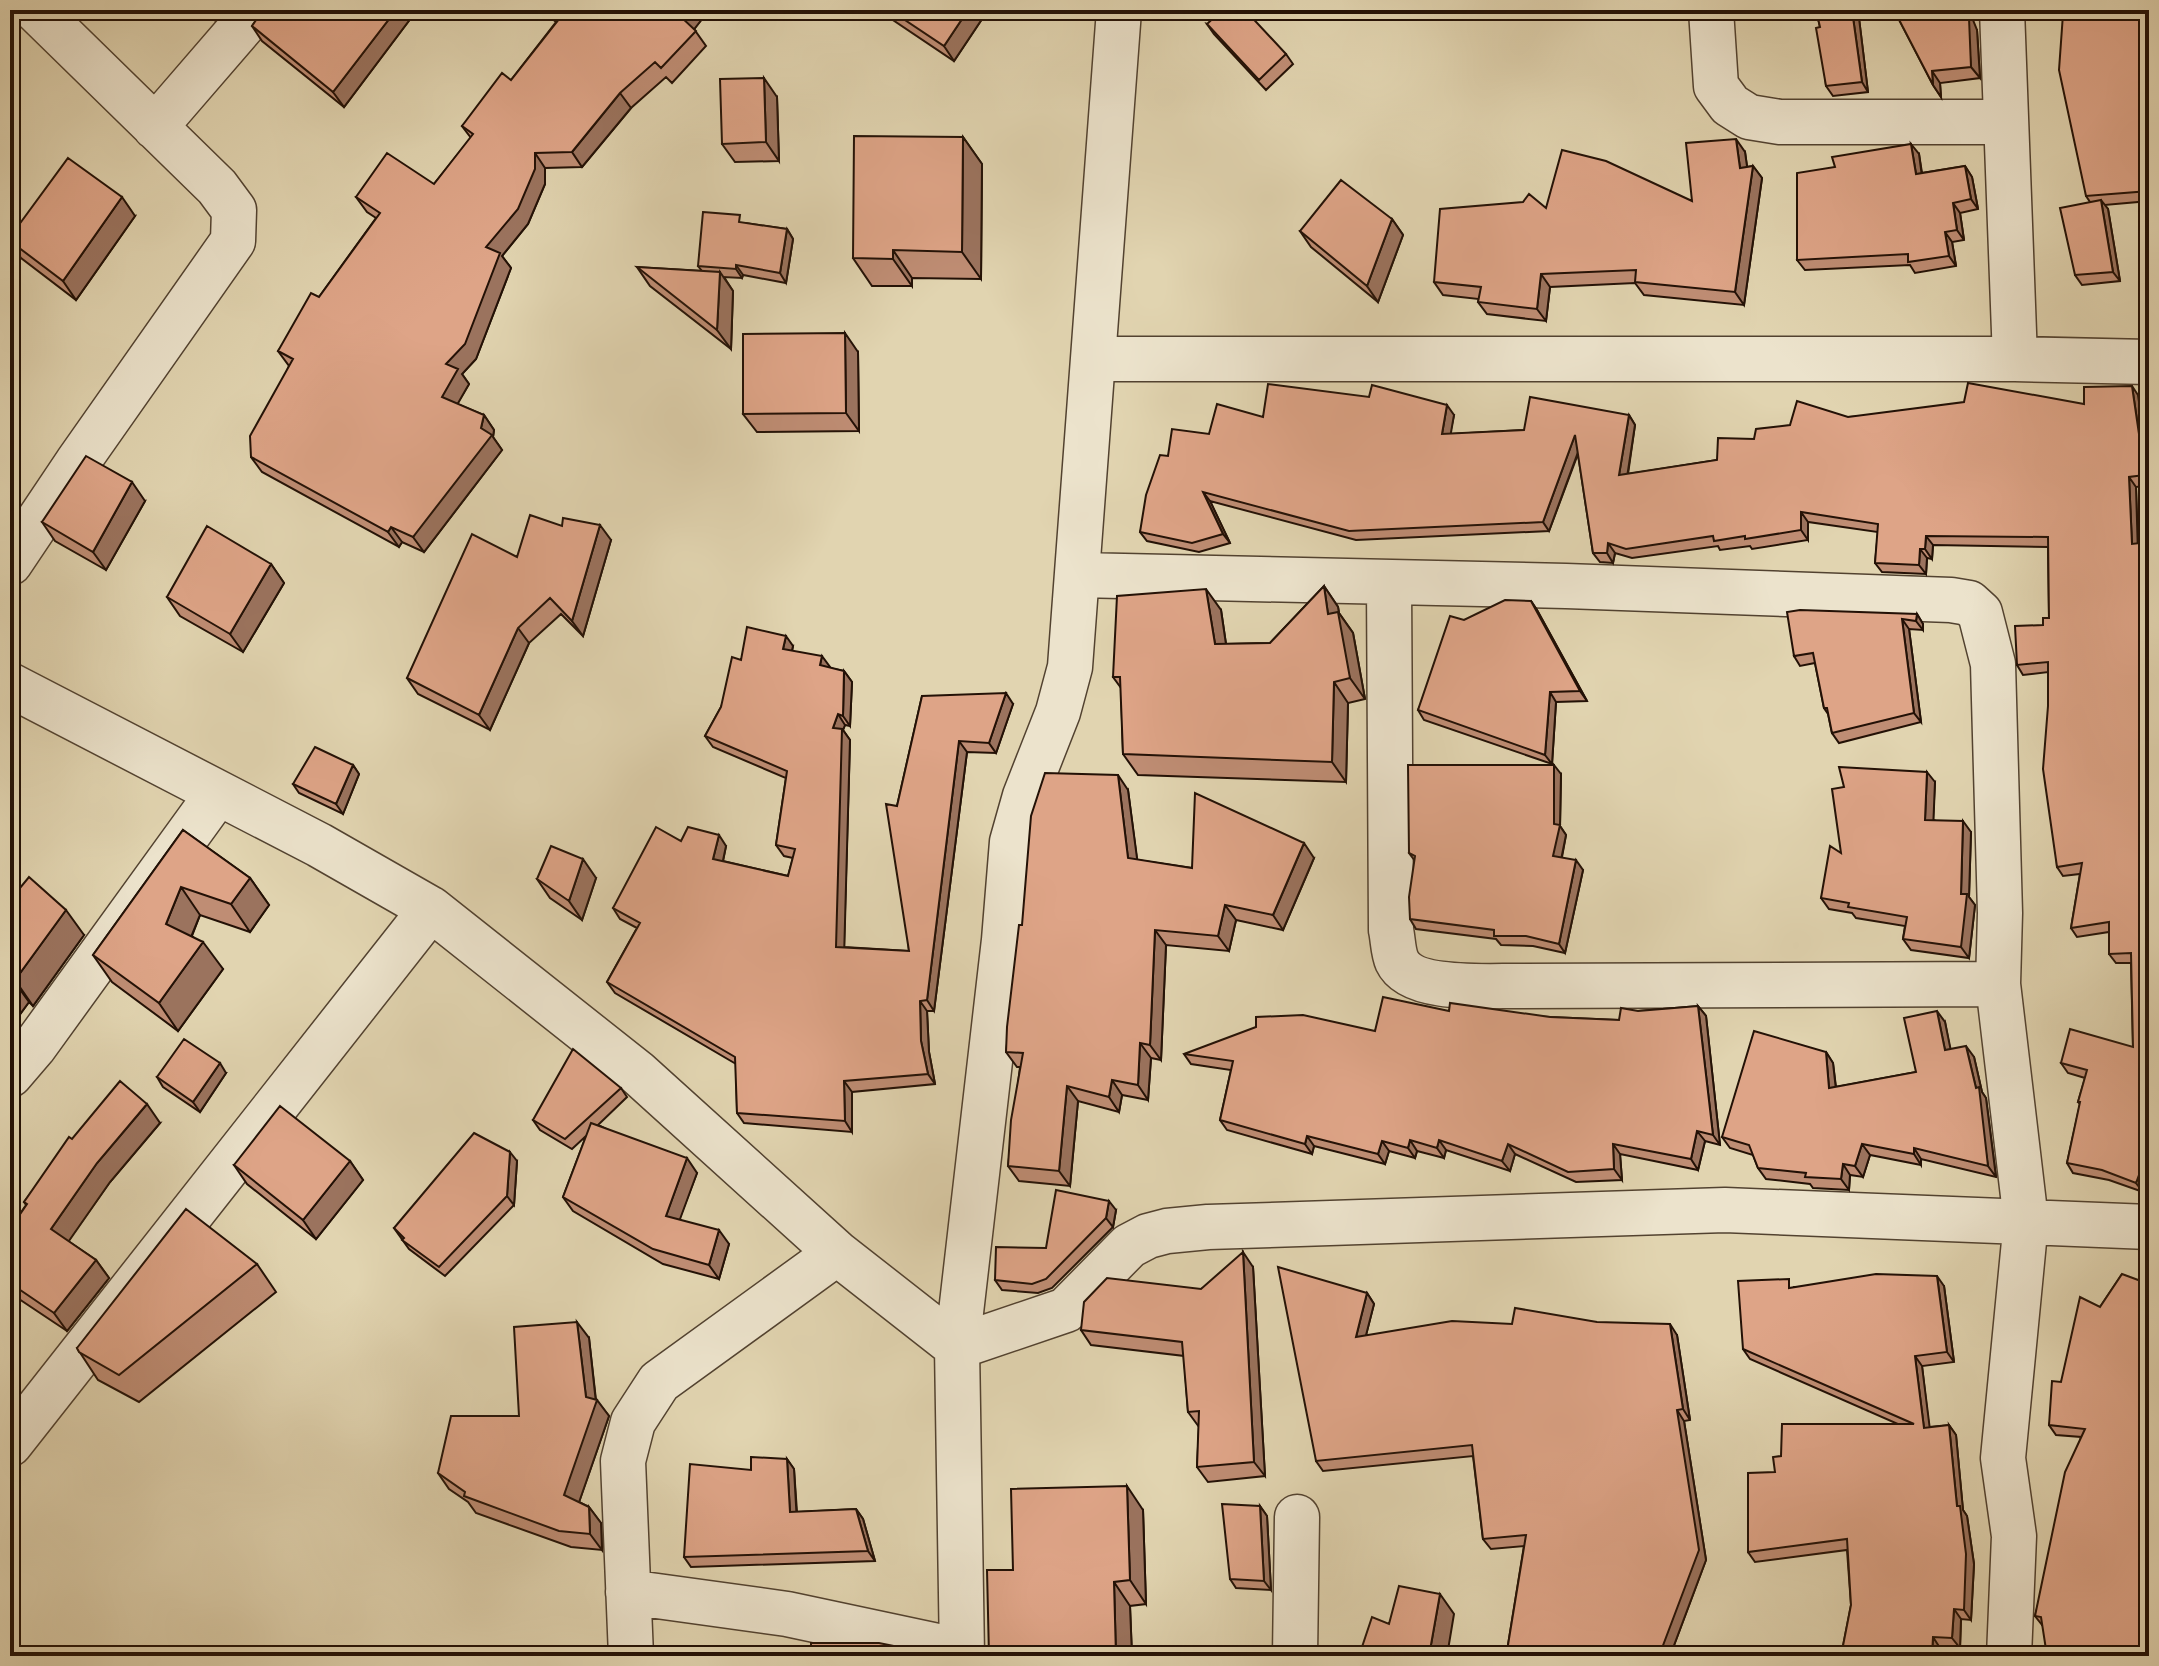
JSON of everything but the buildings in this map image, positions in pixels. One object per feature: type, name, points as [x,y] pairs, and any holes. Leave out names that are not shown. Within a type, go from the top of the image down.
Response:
[{"type":"street","points":[[10,563],[233,241],[234,210],[217,187],[36,10]]},
{"type":"street","points":[[155,127],[256,10]]},
{"type":"street","points":[[628,1592],[787,1614],[962,1654],[957,1347],[1004,940],[1012,842],[1025,796],[1058,712],[1070,667],[1119,10]]},
{"type":"street","points":[[1711,10],[1716,86],[1730,105],[1749,117],[1780,122],[2006,122]]},
{"type":"street","points":[[2002,10],[2015,359]]},
{"type":"street","points":[[1093,359],[2015,359],[2149,362]]},
{"type":"street","points":[[1078,575],[1699,590],[1951,600],[1969,603],[1980,613],[1993,664],[2000,913],[1998,984],[2026,1221],[2003,1458],[2014,1536],[2009,1656]]},
{"type":"street","points":[[1389,583],[1391,930],[1397,963],[1419,980],[1454,985],[1523,986],[1998,984]]},
{"type":"street","points":[[10,685],[319,845],[431,909],[638,1073],[837,1253],[957,1347]]},
{"type":"street","points":[[10,1075],[34,1047],[218,793]]},
{"type":"street","points":[[10,1444],[431,909]]},
{"type":"street","points":[[957,1347],[1066,1310],[1129,1246],[1167,1231],[1223,1226],[1725,1210],[2149,1227]]},
{"type":"street","points":[[631,1656],[623,1461],[633,1422],[659,1382],[837,1253]]},
{"type":"street","points":[[1295,1656],[1297,1517]]}]
